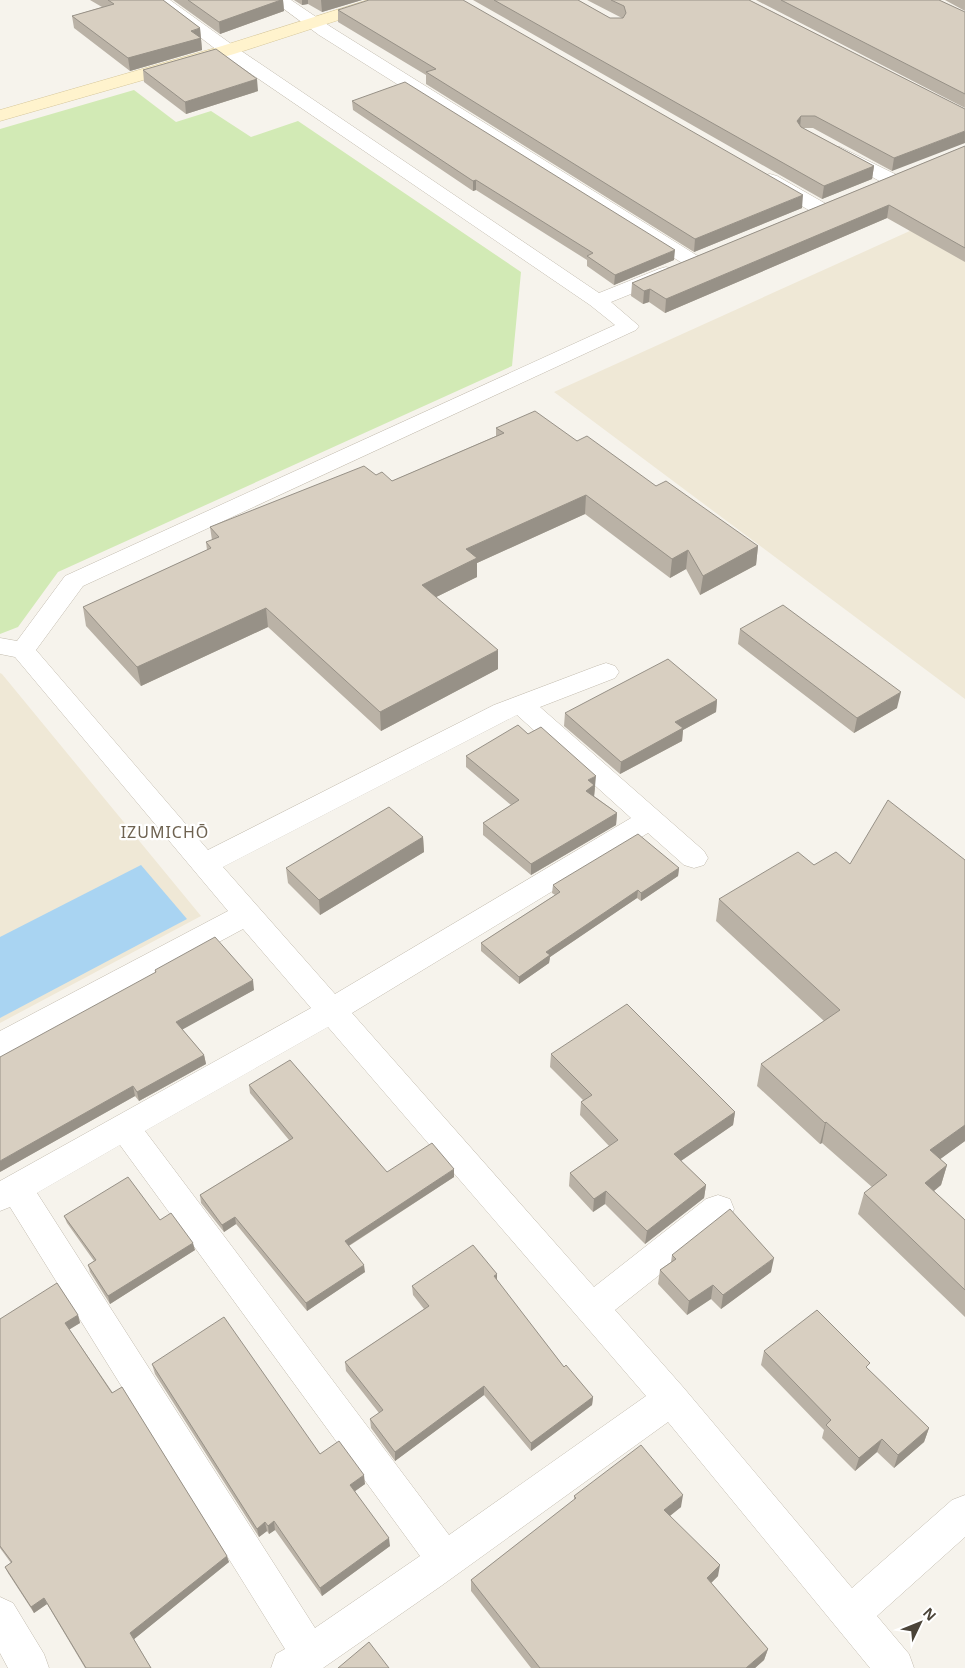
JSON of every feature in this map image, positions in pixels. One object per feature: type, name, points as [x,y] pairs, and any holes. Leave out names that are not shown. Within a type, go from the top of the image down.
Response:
[{"type":"street","points":[[160,0],[228,50],[597,301],[630,326],[74,581],[11,648],[204,864],[670,1399],[895,1668]]},
{"type":"street","points":[[280,0],[313,23],[694,262]]},
{"type":"street","points":[[0,116],[228,50],[377,1]]},
{"type":"street","points":[[823,143],[892,180]]},
{"type":"street","points":[[754,170],[821,209]]},
{"type":"street","points":[[874,187],[910,172]]},
{"type":"street","points":[[803,216],[839,202]]},
{"type":"street","points":[[597,301],[712,254]]},
{"type":"street","points":[[204,864],[503,711],[606,672]]},
{"type":"street","points":[[521,704],[694,858]]},
{"type":"street","points":[[650,819],[331,1010],[8,1193],[300,1661],[670,1399]]},
{"type":"street","points":[[0,1045],[247,914]]},
{"type":"street","points":[[124,1127],[445,1560]]},
{"type":"street","points":[[591,1309],[718,1209]]},
{"type":"street","points":[[850,1615],[965,1513]]},
{"type":"street","points":[[0,1616],[30,1668]]},
{"type":"shaded area","points":[[965,206],[965,699],[554,392]]},
{"type":"shaded area","points":[[0,673],[201,916],[0,1023]]},
{"type":"green space","points":[[134,90],[176,122],[211,111],[251,137],[298,121],[521,272],[512,366],[58,572],[18,627],[0,634],[0,129]]},
{"type":"water","points":[[141,865],[187,919],[0,1018],[0,937]]},
{"type":"building","points":[[108,0],[163,0],[200,28],[191,31],[201,38],[128,58],[72,16],[114,4]]},
{"type":"building","points":[[188,0],[281,0],[219,22]]},
{"type":"building","points":[[369,0],[463,0],[803,195],[695,239],[426,72],[436,69],[338,10]]},
{"type":"building","points":[[494,0],[578,0],[610,18],[623,18],[626,13],[624,6],[611,0],[749,0],[965,109],[965,131],[894,158],[815,116],[801,116],[797,121],[801,127],[874,166],[824,186]]},
{"type":"building","points":[[781,0],[939,0],[965,12],[965,94]]},
{"type":"building","points":[[216,49],[257,79],[185,102],[143,70]]},
{"type":"building","points":[[405,82],[675,250],[615,275],[587,256],[593,253],[476,180],[473,181],[352,101]]},
{"type":"building","points":[[965,146],[965,248],[889,205],[666,299],[650,289],[644,291],[632,283]]},
{"type":"building","points":[[535,411],[577,441],[587,436],[656,486],[666,481],[758,546],[703,576],[688,550],[672,559],[586,495],[466,549],[477,558],[422,585],[498,650],[380,712],[266,608],[137,667],[83,607],[211,548],[206,542],[219,537],[210,527],[364,466],[376,475],[382,472],[392,481],[504,433],[496,428]]},
{"type":"building","points":[[783,605],[901,692],[857,718],[740,629]]},
{"type":"building","points":[[668,659],[717,700],[675,722],[683,728],[621,762],[565,713]]},
{"type":"building","points":[[518,725],[528,734],[541,727],[596,776],[588,780],[594,785],[586,791],[617,813],[531,864],[483,823],[519,800],[466,756]]},
{"type":"building","points":[[888,800],[965,860],[965,1125],[930,1150],[947,1165],[925,1183],[965,1220],[965,1290],[864,1193],[887,1175],[825,1123],[761,1064],[840,1010],[719,899],[798,852],[814,865],[836,852],[850,864]]},
{"type":"building","points":[[389,807],[423,837],[319,900],[286,868]]},
{"type":"building","points":[[638,834],[679,868],[641,893],[638,890],[546,952],[550,955],[519,977],[481,943],[560,892],[553,885]]},
{"type":"building","points":[[215,937],[253,980],[176,1022],[204,1055],[137,1092],[133,1086],[0,1161],[0,1057],[156,972],[155,970]]},
{"type":"building","points":[[627,1004],[735,1112],[674,1154],[706,1185],[647,1231],[606,1191],[594,1199],[570,1173],[618,1140],[581,1102],[592,1095],[551,1054]]},
{"type":"building","points":[[290,1060],[387,1172],[432,1143],[454,1169],[345,1241],[364,1265],[306,1303],[235,1217],[222,1225],[200,1195],[293,1138],[249,1085]]},
{"type":"building","points":[[128,1177],[160,1220],[171,1213],[193,1243],[108,1296],[88,1265],[96,1260],[64,1216]]},
{"type":"building","points":[[730,1209],[774,1258],[723,1295],[713,1285],[689,1301],[660,1270],[676,1259],[672,1255]]},
{"type":"building","points":[[473,1245],[497,1274],[494,1276],[564,1367],[566,1365],[593,1397],[531,1443],[484,1386],[395,1452],[370,1419],[383,1410],[345,1362],[429,1306],[412,1286]]},
{"type":"building","points":[[57,1283],[78,1315],[65,1323],[112,1393],[122,1387],[227,1556],[130,1633],[151,1668],[86,1668],[44,1598],[31,1607],[5,1567],[12,1562],[0,1546],[0,1319]]},
{"type":"building","points":[[817,1310],[870,1363],[866,1367],[929,1428],[898,1455],[882,1439],[859,1458],[826,1425],[831,1420],[764,1351]]},
{"type":"building","points":[[224,1317],[320,1454],[339,1441],[364,1475],[350,1485],[389,1538],[320,1588],[274,1521],[268,1526],[265,1522],[257,1529],[152,1364]]},
{"type":"building","points":[[641,1445],[683,1495],[664,1510],[720,1565],[707,1578],[768,1649],[746,1668],[540,1668],[471,1580],[576,1498],[574,1496]]},
{"type":"building","points":[[369,1642],[389,1668],[338,1668]]},
{"type":"district","name":"IZUMICHŌ","points":[[165,832]]}]
